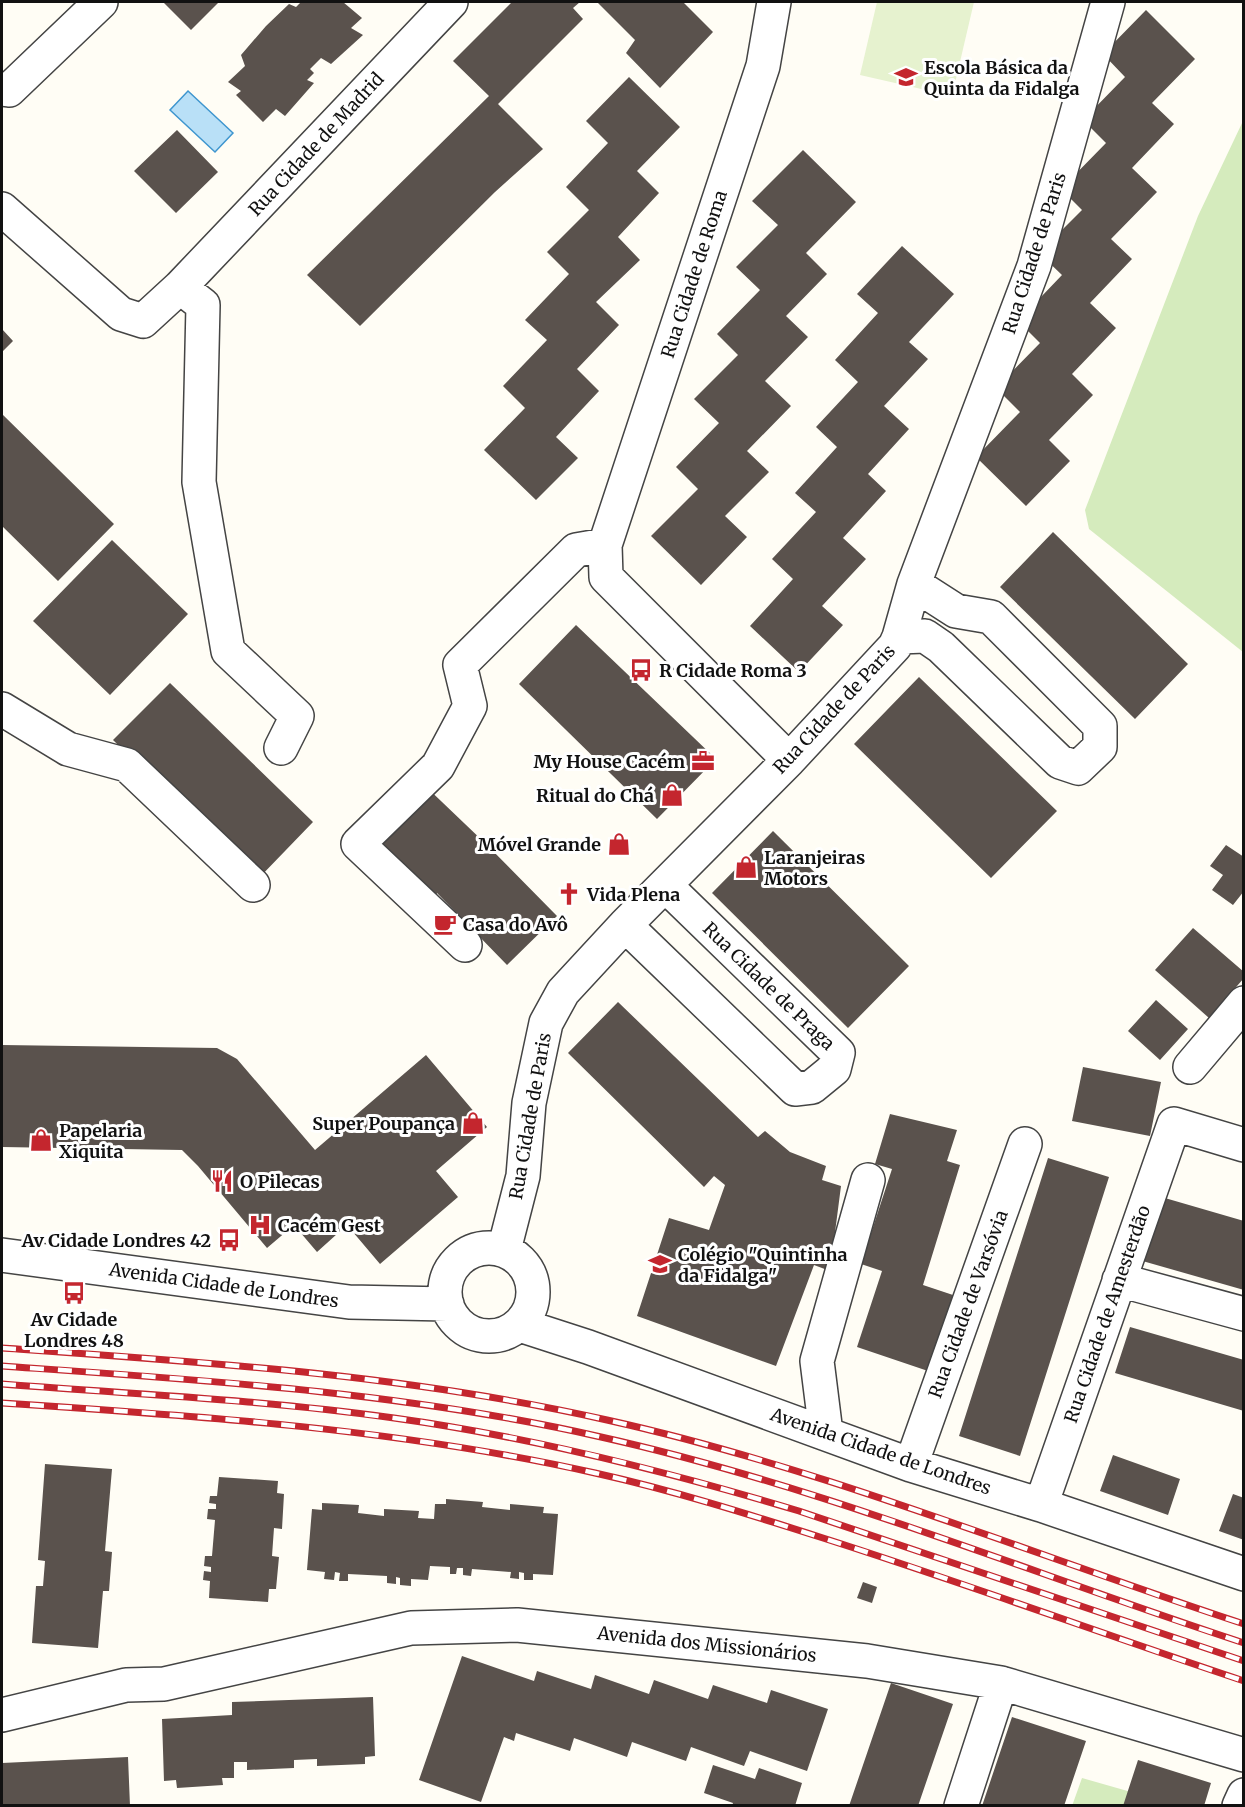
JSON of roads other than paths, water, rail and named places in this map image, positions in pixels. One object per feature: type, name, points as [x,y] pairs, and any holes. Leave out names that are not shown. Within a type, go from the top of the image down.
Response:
[{"type":"street","points":[[2,89],[9,90],[101,2]]},
{"type":"street","name":"Rua Cidade de Madrid","points":[[2,209],[121,314],[143,321],[180,287],[452,2]]},
{"type":"street","name":"Rua Cidade de Roma","points":[[774,2],[763,66],[605,545],[606,577],[789,760]]},
{"type":"street","name":"Rua Cidade de Paris","points":[[504,1250],[523,1176],[529,1103],[546,1023],[563,992],[789,760],[895,646],[900,636],[914,584],[1034,266],[1108,2]]},
{"type":"street","points":[[180,287],[203,305],[199,482],[228,651],[297,716],[281,748]]},
{"type":"street","points":[[465,945],[358,844],[438,766],[470,706],[460,666],[576,550],[605,545]]},
{"type":"street","points":[[900,636],[925,636],[941,646],[1060,762],[1078,768],[1100,747],[1100,726],[991,617],[956,610],[914,584]]},
{"type":"street","points":[[2,709],[68,749],[127,765],[252,885]]},
{"type":"street","name":"Rua Cidade de Praga","points":[[625,926],[795,1089],[812,1087],[834,1069],[838,1053],[666,886]]},
{"type":"street","points":[[1191,1067],[1244,1003]]},
{"type":"street","name":"Rua Cidade de Amesterdão","points":[[1041,1505],[1174,1124],[1244,1145]]},
{"type":"street","name":"Rua Cidade de Varsóvia","points":[[910,1465],[1024,1143]]},
{"type":"street","points":[[826,1433],[817,1360],[868,1180]]},
{"type":"street","points":[[483,1248],[504,1250],[522,1261],[532,1280],[534,1296],[529,1312],[520,1324],[508,1332],[492,1336],[478,1335],[464,1329],[453,1318],[447,1304],[446,1285],[451,1270],[468,1253],[483,1248]]},
{"type":"street","name":"Avenida Cidade de Londres","points":[[2,1255],[349,1302],[447,1304]]},
{"type":"street","points":[[1119,1280],[1244,1314]]},
{"type":"street","name":"Avenida Cidade de Londres","points":[[520,1324],[910,1465],[1041,1505],[1244,1574]]},
{"type":"street","name":"Avenida dos Missionários","points":[[2,1714],[126,1685],[164,1684],[411,1628],[517,1625],[867,1661],[1001,1683],[1244,1755]]},
{"type":"street","points":[[961,1806],[1001,1683]]},
{"type":"street","name":"Avenida dos Missionários","points":[[2,1737],[130,1706],[164,1684]]},
{"type":"street","points":[[1239,1806],[1244,1794]]},
{"type":"water","points":[[188,91],[233,133],[215,152],[170,110]]},
{"type":"railway","points":[[2,1348],[230,1365],[382,1381],[457,1392],[607,1420],[768,1462],[848,1487],[1244,1624]]},
{"type":"railway","points":[[2,1366],[228,1383],[378,1398],[453,1409],[601,1437],[683,1457],[845,1505],[1244,1643]]},
{"type":"railway","points":[[2,1384],[247,1402],[345,1412],[446,1426],[548,1445],[699,1482],[799,1511],[1244,1661]]},
{"type":"railway","points":[[2,1403],[300,1426],[448,1445],[595,1473],[738,1511],[823,1538],[1244,1681]]},
{"type":"place","name":"Escola Básica da Quinta da Fidalga","points":[[906,77]]},
{"type":"place","name":"R Cidade Roma 3","points":[[641,670]]},
{"type":"place","name":"My House Cacém","points":[[703,761]]},
{"type":"place","name":"Ritual do Chá","points":[[672,795]]},
{"type":"place","name":"Móvel Grande","points":[[619,844]]},
{"type":"place","name":"Laranjeiras Motors","points":[[746,867]]},
{"type":"place","name":"Vida Plena","points":[[569,894]]},
{"type":"place","name":"Casa do Avô","points":[[445,924]]},
{"type":"place","name":"Super Poupança","points":[[473,1123]]},
{"type":"place","name":"Papelaria Xiquita","points":[[41,1140]]},
{"type":"place","name":"O Pilecas","points":[[222,1181]]},
{"type":"place","name":"Cacém Gest","points":[[260,1225]]},
{"type":"place","name":"Av Cidade Londres 42","points":[[229,1240]]},
{"type":"place","name":"Colégio \"Quintinha da Fidalga\"","points":[[660,1264]]},
{"type":"place","name":"Av Cidade Londres 48","points":[[74,1293]]}]
